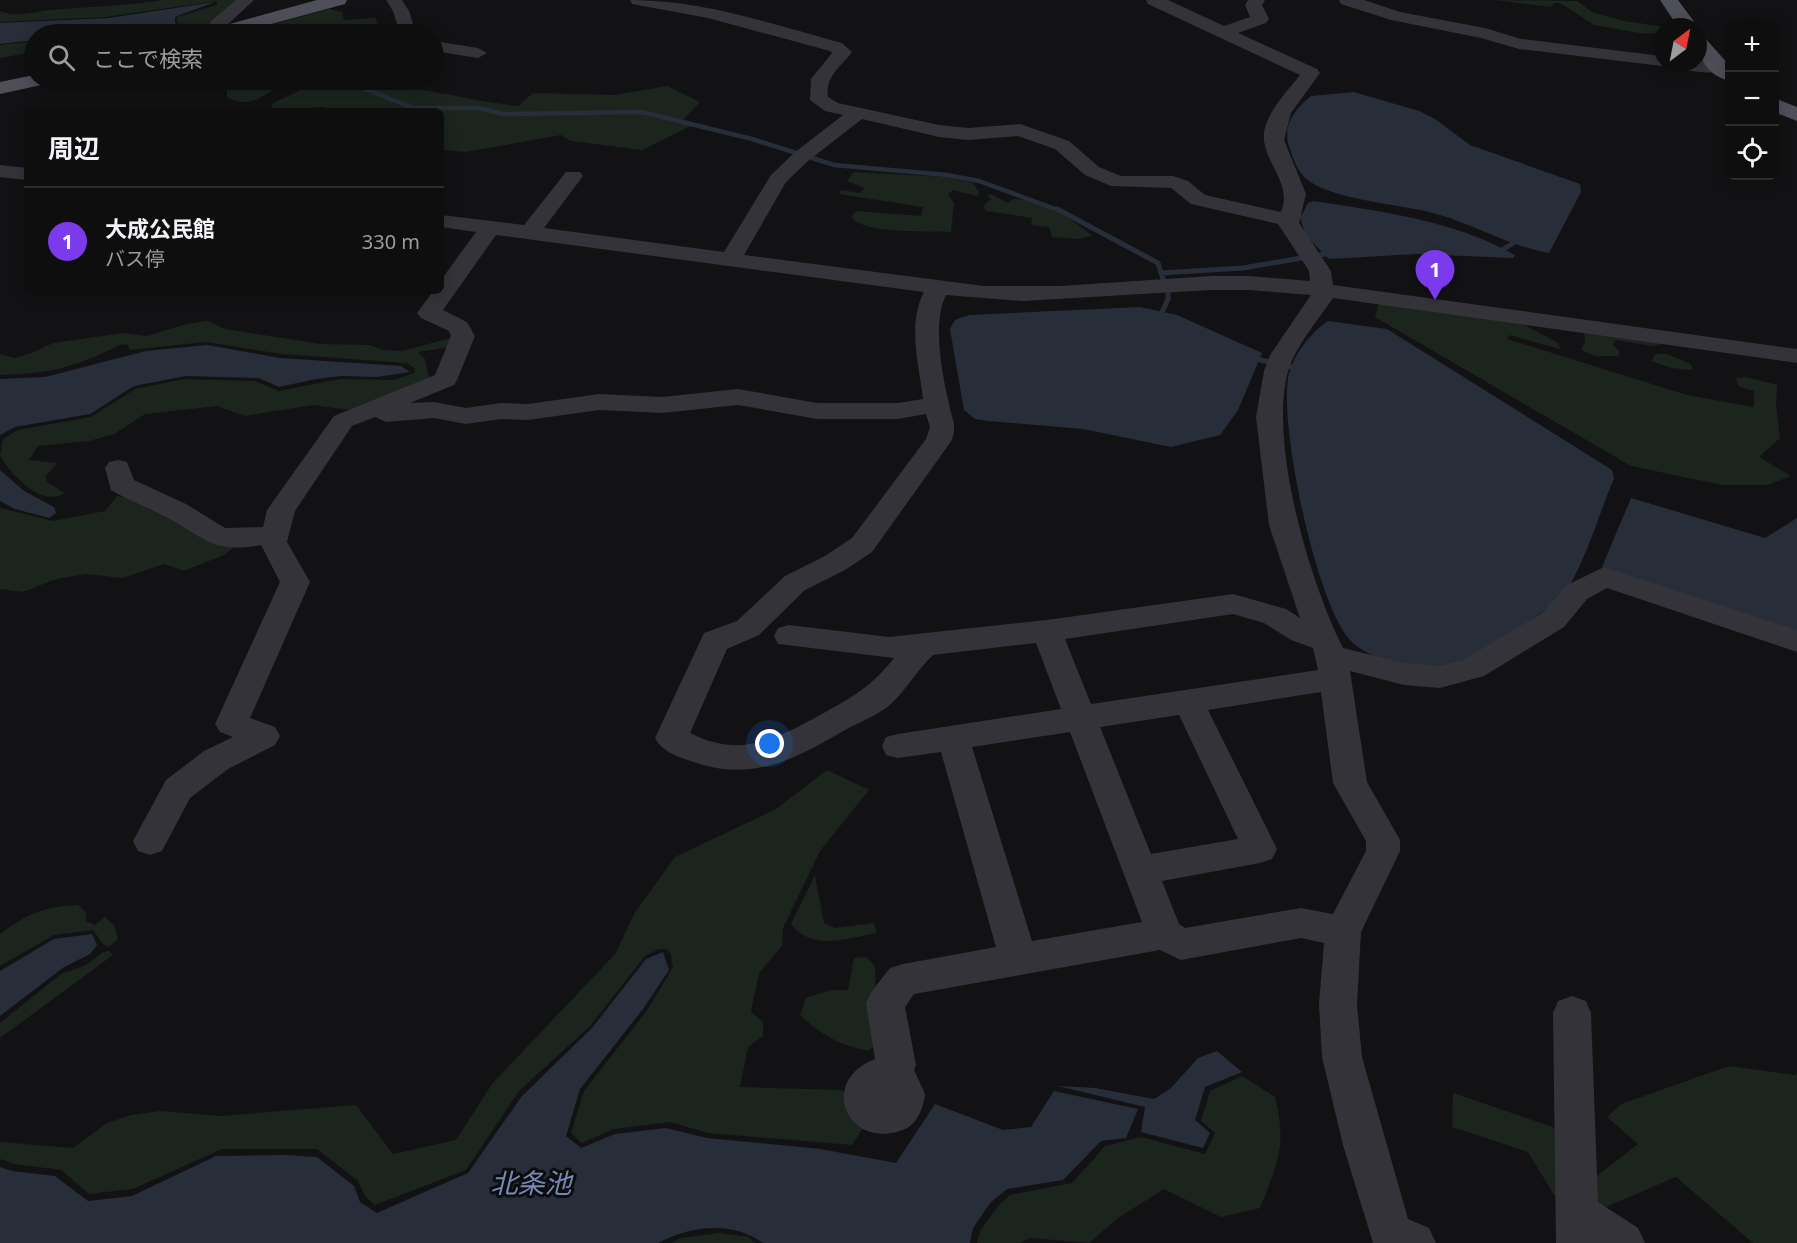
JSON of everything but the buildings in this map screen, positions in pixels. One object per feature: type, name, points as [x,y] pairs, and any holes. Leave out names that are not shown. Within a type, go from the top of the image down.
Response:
[{"type":"main road","points":[[250,24],[338,0]]},
{"type":"main road","points":[[1669,0],[1682,18]]},
{"type":"main road","points":[[1707,52],[1724,72]]},
{"type":"main road","points":[[0,88],[24,83]]},
{"type":"main road","points":[[1779,106],[1797,115]]},
{"type":"street","points":[[219,24],[246,0]]},
{"type":"street","points":[[394,0],[405,24]]},
{"type":"street","points":[[638,0],[711,13],[836,47],[843,52],[821,75],[819,100],[857,114],[968,134],[1020,130],[1062,145],[1092,171],[1118,182],[1173,182],[1181,185],[1198,200],[1287,220],[1311,256],[1320,271],[1323,296],[1279,363],[1269,417],[1283,525],[1295,567],[1330,659],[1350,783],[1383,840],[1383,850],[1343,932],[1338,1004],[1342,1057],[1364,1145],[1399,1240]]},
{"type":"street","points":[[1154,0],[1311,73],[1282,112],[1274,140],[1296,194],[1295,204],[1287,220]]},
{"type":"street","points":[[1223,32],[1260,20],[1253,5],[1257,0]]},
{"type":"street","points":[[1347,0],[1398,16],[1485,33],[1519,44],[1653,60]]},
{"type":"street","points":[[444,48],[478,53]]},
{"type":"street","points":[[1707,69],[1724,72]]},
{"type":"street","points":[[730,260],[778,179],[803,156],[857,114]]},
{"type":"street","points":[[0,171],[24,174]]},
{"type":"street","points":[[529,233],[573,176]]},
{"type":"street","points":[[444,221],[938,288],[1021,295],[1256,282],[1322,289],[1797,356]]},
{"type":"street","points":[[444,293],[491,227]]},
{"type":"street","points":[[924,645],[910,658],[879,696],[792,747],[764,756],[726,758],[688,748],[671,738],[715,641],[729,638],[748,628],[795,583],[835,563],[862,545],[875,531],[939,441],[943,427],[936,405],[926,327],[929,306],[938,288]]},
{"type":"street","points":[[150,841],[178,789],[216,760],[264,736],[231,724],[295,582],[273,542],[281,510],[343,421],[445,380],[462,336],[459,327],[429,314],[443,294]]},
{"type":"street","points":[[333,435],[371,417],[401,411],[434,410],[466,416],[501,411],[528,412],[599,402],[662,405],[738,397],[772,401],[817,411],[898,411],[936,405]]},
{"type":"street","points":[[118,468],[121,484],[140,497],[172,509],[209,532],[231,540],[275,534]]},
{"type":"street","points":[[898,746],[1188,701],[1330,659],[1404,674],[1440,677],[1473,668],[1553,620],[1577,592],[1604,577],[1797,641]]},
{"type":"street","points":[[789,636],[889,648],[1047,631],[1233,604],[1275,616],[1302,633],[1330,659]]},
{"type":"street","points":[[1047,631],[1165,934],[1181,944],[1301,923],[1343,932]]},
{"type":"street","points":[[1140,870],[1260,849],[1188,701]]},
{"type":"street","points":[[953,737],[1018,958]]},
{"type":"street","points":[[892,1078],[896,1065],[885,1003],[903,980],[1165,934]]},
{"type":"street","points":[[1572,1013],[1578,1229],[1623,1243]]},
{"type":"shaded area","points":[[163,0],[240,0],[215,24],[180,24],[177,23],[177,17],[217,5],[217,1],[106,17],[0,22],[0,11],[19,14]]},
{"type":"shaded area","points":[[1495,0],[1577,1],[1592,12],[1624,21],[1653,25],[1653,34],[1594,25],[1560,3],[1554,3],[1551,7]]},
{"type":"shaded area","points":[[329,9],[342,12],[344,20],[375,18],[378,24],[274,24]]},
{"type":"shaded area","points":[[24,42],[24,54],[0,58],[0,45]]},
{"type":"shaded area","points":[[667,86],[700,102],[680,123],[691,126],[642,150],[571,141],[561,135],[466,152],[444,150],[444,108],[271,108],[273,103],[299,91],[424,90],[518,106],[533,93],[615,95]]},
{"type":"shaded area","points":[[227,90],[273,90],[253,101],[244,102],[227,98]]},
{"type":"shaded area","points":[[853,172],[946,177],[973,183],[979,192],[977,196],[953,190],[948,194],[954,203],[951,232],[882,229],[868,226],[851,217],[856,211],[921,216],[923,207],[839,194],[841,190],[860,193],[865,188],[847,181]]},
{"type":"shaded area","points":[[991,194],[1008,203],[1013,199],[1044,206],[1066,216],[1092,236],[1077,239],[1052,237],[1049,227],[1031,225],[1032,218],[986,211],[983,206],[991,199],[987,196]]},
{"type":"shaded area","points":[[1379,303],[1519,322],[1558,343],[1560,349],[1509,335],[1507,339],[1687,395],[1754,407],[1754,391],[1738,386],[1736,378],[1746,377],[1777,385],[1776,406],[1780,438],[1759,457],[1791,476],[1768,485],[1722,485],[1631,466],[1375,317]]},
{"type":"shaded area","points":[[207,321],[225,329],[320,344],[370,345],[383,350],[402,351],[454,337],[449,347],[418,352],[425,359],[429,379],[349,410],[313,405],[245,416],[217,406],[145,414],[114,434],[89,441],[38,446],[29,460],[57,463],[46,476],[47,482],[65,493],[56,496],[37,493],[19,480],[5,463],[0,455],[3,439],[18,430],[91,417],[135,389],[184,379],[255,381],[279,391],[340,379],[394,380],[414,373],[415,369],[407,363],[281,354],[206,342],[130,350],[127,344],[120,345],[62,368],[34,373],[0,375],[0,354],[15,358],[53,343],[123,333],[147,336],[186,324]]},
{"type":"shaded area","points":[[1584,330],[1669,342],[1653,346],[1615,340],[1613,345],[1620,352],[1618,356],[1595,356],[1581,350],[1585,342]]},
{"type":"shaded area","points":[[1655,354],[1667,354],[1691,364],[1693,370],[1671,368],[1652,361]]},
{"type":"shaded area","points":[[117,496],[147,503],[234,547],[224,555],[184,571],[164,564],[123,578],[86,574],[56,579],[23,592],[0,589],[0,508],[53,521],[105,511]]},
{"type":"shaded area","points":[[827,770],[869,790],[820,851],[783,928],[782,946],[759,973],[751,1012],[763,1022],[763,1036],[748,1047],[740,1087],[841,1090],[858,1107],[863,1128],[852,1145],[708,1133],[670,1122],[614,1129],[582,1143],[571,1133],[584,1091],[648,1009],[673,967],[671,954],[666,949],[659,949],[645,956],[591,1025],[519,1091],[466,1170],[375,1205],[365,1196],[358,1181],[317,1149],[222,1149],[133,1189],[89,1194],[61,1170],[14,1164],[0,1159],[0,1142],[73,1148],[107,1123],[131,1115],[160,1111],[222,1116],[356,1105],[393,1154],[456,1140],[492,1084],[616,953],[634,914],[675,857],[776,809]]},
{"type":"shaded area","points":[[815,875],[824,923],[835,928],[874,923],[877,933],[831,941],[809,938],[799,933],[791,924]]},
{"type":"shaded area","points":[[78,905],[86,912],[86,921],[95,925],[105,917],[114,925],[118,939],[109,947],[103,944],[93,930],[54,935],[0,966],[0,934],[37,912]]},
{"type":"shaded area","points":[[109,951],[113,955],[0,1038],[0,1023],[61,974],[86,965],[103,952]]},
{"type":"shaded area","points":[[866,957],[875,969],[878,1043],[868,1051],[831,1038],[800,1015],[806,998],[831,990],[848,990],[854,958]]},
{"type":"shaded area","points":[[1729,1066],[1795,1075],[1797,1072],[1797,1243],[1753,1243],[1676,1177],[1606,1207],[1554,1195],[1528,1152],[1452,1127],[1453,1093],[1553,1127],[1589,1182],[1638,1144],[1607,1117],[1621,1104]]},
{"type":"shaded area","points":[[1242,1076],[1275,1097],[1279,1114],[1279,1154],[1260,1208],[1221,1217],[1164,1189],[1118,1218],[1089,1243],[1030,1238],[1020,1243],[977,1243],[980,1231],[998,1206],[1010,1195],[1072,1183],[1105,1146],[1141,1137],[1205,1154],[1215,1133],[1201,1121],[1210,1091]]},
{"type":"shaded area","points":[[719,1233],[748,1237],[756,1243],[671,1243],[681,1238]]},
{"type":"water","points":[[215,2],[175,17],[177,24],[24,24],[24,41],[0,44],[0,23],[109,18]]},
{"type":"water","points":[[1354,92],[1419,111],[1435,119],[1470,145],[1580,184],[1581,192],[1549,253],[1520,246],[1437,214],[1336,193],[1321,188],[1305,178],[1294,161],[1287,138],[1291,118],[1311,96]]},
{"type":"water","points":[[1314,201],[1442,225],[1467,233],[1515,255],[1513,258],[1416,254],[1329,259],[1306,236],[1300,218],[1308,203]]},
{"type":"water","points":[[1140,307],[1177,315],[1262,353],[1238,410],[1220,435],[1171,447],[1083,429],[975,419],[964,410],[950,329],[955,320],[969,315]]},
{"type":"water","points":[[1328,321],[1387,329],[1612,470],[1614,478],[1569,586],[1540,614],[1458,665],[1416,666],[1372,655],[1350,640],[1337,620],[1325,591],[1303,514],[1295,474],[1287,403],[1288,379],[1297,354],[1309,338]]},
{"type":"water","points":[[207,345],[280,358],[401,366],[410,372],[377,377],[342,376],[279,387],[259,378],[186,376],[134,386],[90,414],[15,427],[0,435],[0,379],[45,377],[146,351]]},
{"type":"water","points":[[0,470],[24,491],[54,507],[56,513],[49,518],[15,509],[0,501]]},
{"type":"water","points":[[1631,498],[1765,538],[1797,518],[1797,634],[1610,574],[1602,567]]},
{"type":"water","points":[[92,934],[97,945],[90,954],[64,967],[0,1016],[0,971],[54,939]]},
{"type":"water","name":"北条池","points":[[663,952],[669,970],[643,1009],[580,1089],[566,1136],[581,1148],[615,1134],[666,1128],[707,1138],[820,1149],[896,1163],[935,1104],[1003,1130],[1031,1127],[1054,1091],[1138,1109],[1126,1138],[1101,1141],[1063,1180],[1007,1189],[991,1202],[973,1228],[970,1243],[763,1243],[738,1231],[711,1228],[697,1229],[658,1243],[0,1243],[0,1167],[12,1171],[55,1176],[88,1201],[132,1196],[216,1156],[317,1157],[354,1186],[360,1202],[377,1213],[468,1173],[522,1096],[592,1028],[646,959]]},
{"type":"water","points":[[1217,1051],[1242,1072],[1205,1087],[1195,1120],[1210,1133],[1203,1148],[1141,1132],[1145,1107],[1058,1086],[1095,1088],[1154,1099],[1171,1088],[1198,1058]]},
{"type":"waterway","points":[[368,90],[413,108]]},
{"type":"waterway","points":[[413,108],[444,108]]},
{"type":"waterway","points":[[444,108],[478,108],[504,114],[642,112],[752,139],[834,165],[947,175],[979,181],[1060,211]]},
{"type":"waterway","points":[[1060,211],[1158,263],[1161,273]]},
{"type":"waterway","points":[[1499,252],[1518,240]]},
{"type":"waterway","points":[[1161,273],[1243,268],[1331,253]]},
{"type":"waterway","points":[[1161,273],[1164,282]]},
{"type":"waterway","points":[[1159,319],[1168,299],[1168,291]]},
{"type":"waterway","points":[[1252,358],[1300,369]]},
{"type":"place","name":"大成公民館","points":[[1435,300]]}]
